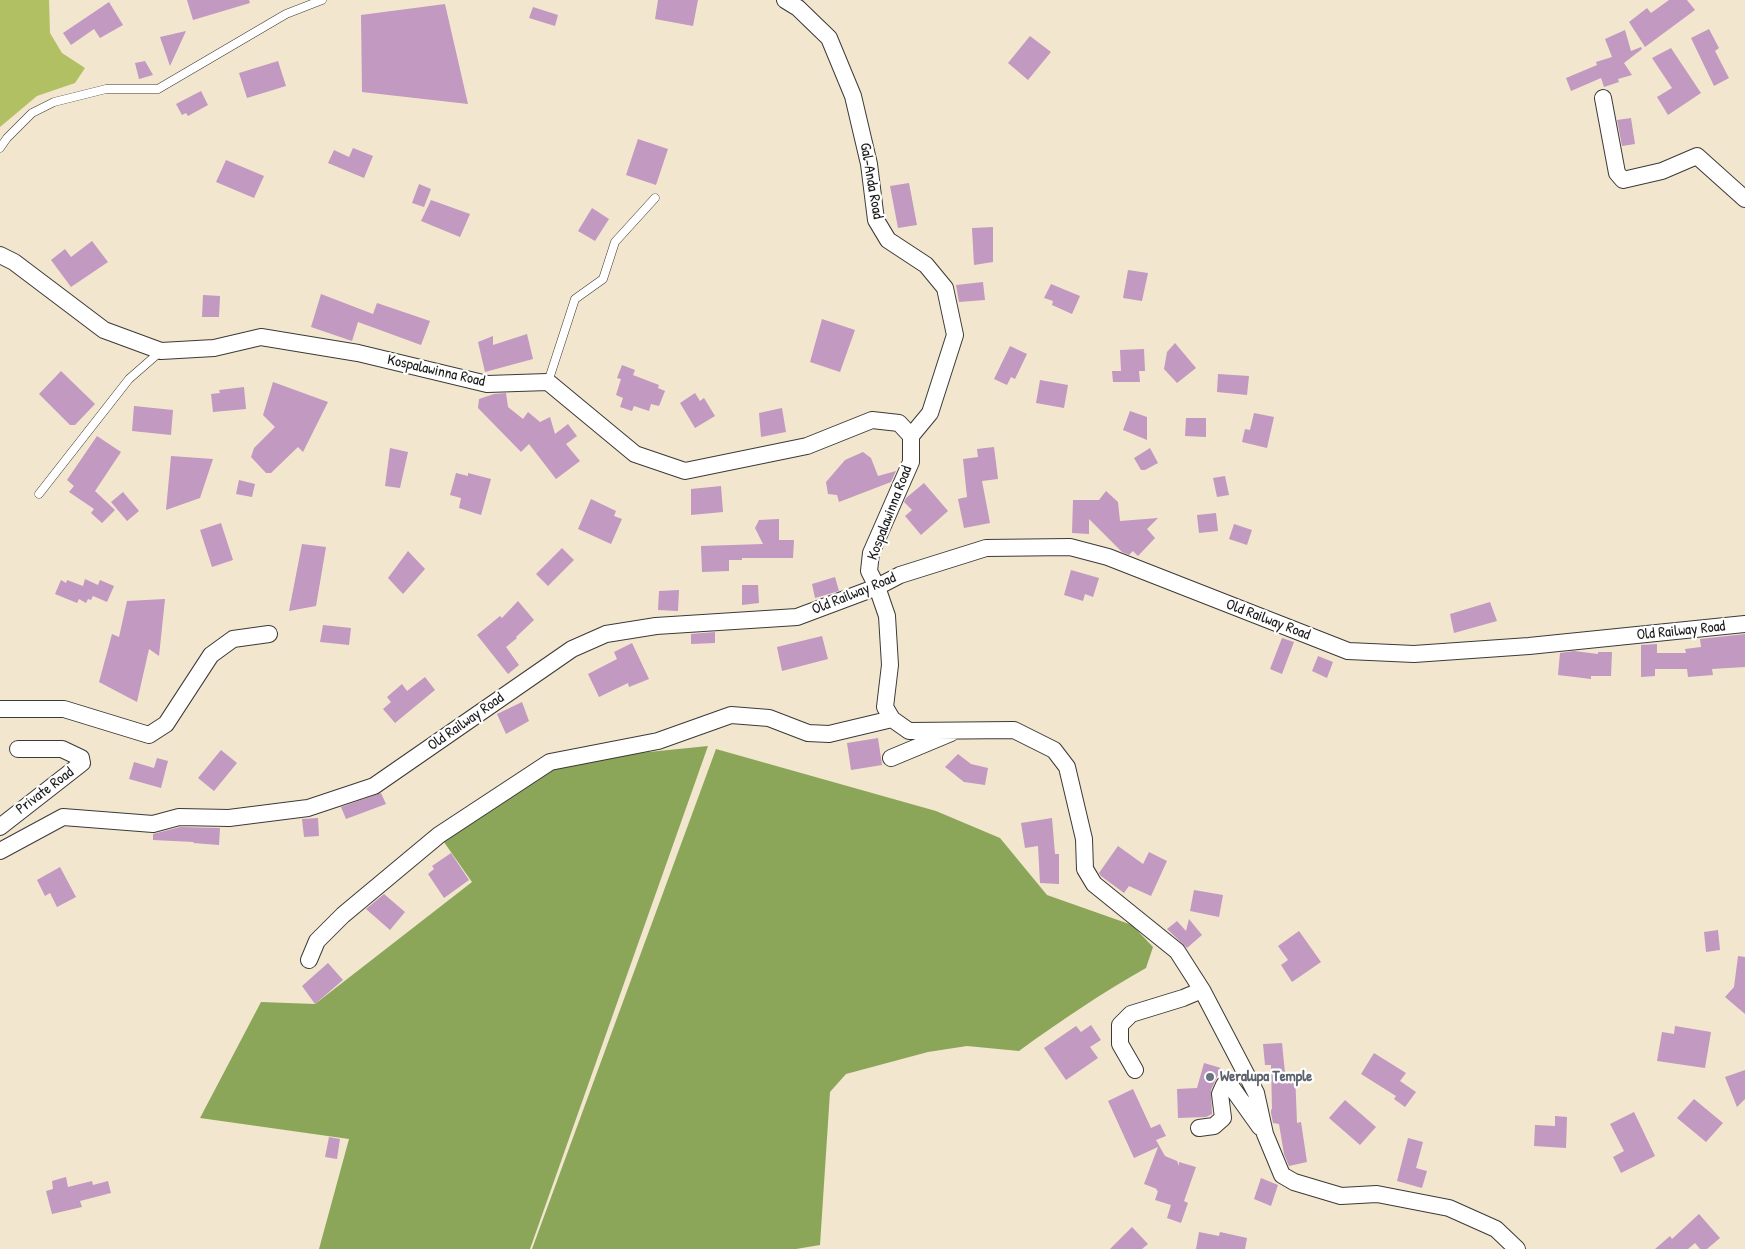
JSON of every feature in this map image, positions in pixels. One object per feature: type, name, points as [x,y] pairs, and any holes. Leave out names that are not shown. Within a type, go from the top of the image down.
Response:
[{"type":"street","name":"Gal-Anda Road","points":[[785,0],[798,8],[828,38],[853,96],[869,164],[876,220],[888,240],[926,265],[945,288],[954,335],[930,413],[911,436]]},
{"type":"street","points":[[1602,98],[1617,173],[1623,180],[1662,171],[1697,156],[1745,199]]},
{"type":"street","name":"Kospalawinna Road","points":[[0,255],[14,262],[104,330],[161,351],[214,348],[261,337],[358,353],[487,384],[548,382]]},
{"type":"street","points":[[548,382],[635,454],[685,471],[807,446],[872,420],[899,423],[911,436]]},
{"type":"street","name":"Kospalawinna Road","points":[[892,718],[885,707],[890,665],[887,616],[877,586],[869,571],[871,554],[911,462],[911,436]]},
{"type":"street","name":"Old Railway Road","points":[[0,850],[63,817],[153,824],[179,818],[229,818],[308,808],[374,786],[572,649],[606,634],[656,626],[797,617],[877,586],[900,574],[986,548],[1070,547],[1108,558],[1348,652],[1414,654],[1529,646],[1745,624]]},
{"type":"street","points":[[0,709],[64,709],[149,735],[166,724],[211,654],[233,639],[269,634]]},
{"type":"street","points":[[309,960],[317,941],[343,915],[432,841],[550,762],[658,741],[731,715],[769,718],[808,733],[829,734],[892,718],[909,730],[1014,730],[1054,750],[1067,767],[1084,839],[1085,869],[1094,884],[1177,951],[1202,990],[1256,1093],[1265,1134],[1282,1175],[1294,1182],[1341,1196],[1377,1194],[1449,1208],[1496,1229],[1517,1249]]},
{"type":"street","points":[[891,758],[960,729]]},
{"type":"street","name":"Private Road","points":[[0,827],[82,763],[81,758],[62,749],[18,749]]},
{"type":"street","points":[[1135,1070],[1120,1044],[1120,1024],[1131,1014],[1202,990]]},
{"type":"street","points":[[1199,1128],[1214,1126],[1223,1118],[1220,1094],[1224,1084],[1230,1085],[1265,1134]]},
{"type":"lane","points":[[0,148],[7,138],[32,113],[54,102],[106,89],[158,89],[286,14],[322,0]]},
{"type":"lane","points":[[548,382],[575,299],[603,280],[615,242],[654,198]]},
{"type":"lane","points":[[39,494],[129,379],[161,351]]},
{"type":"green space","points":[[0,0],[49,0],[50,33],[62,53],[85,68],[75,83],[37,96],[0,127]]},
{"type":"green space","points":[[708,746],[530,1249],[319,1249],[349,1139],[200,1118],[261,1002],[315,1004],[472,882],[439,835],[550,762]]},
{"type":"green space","points":[[716,749],[936,811],[1000,838],[1047,895],[1132,925],[1153,947],[1146,968],[1113,987],[1019,1051],[967,1046],[928,1052],[846,1074],[830,1092],[820,1245],[796,1249],[532,1249]]},
{"type":"building","points":[[187,0],[249,0],[250,3],[193,20]]},
{"type":"building","points":[[658,0],[698,0],[693,26],[655,19]]},
{"type":"building","points":[[1669,0],[1687,0],[1695,10],[1645,47],[1629,22],[1647,8],[1651,13]]},
{"type":"building","points":[[109,2],[123,25],[100,38],[94,29],[71,45],[63,33]]},
{"type":"building","points":[[445,4],[468,104],[362,92],[361,15]]},
{"type":"building","points":[[533,7],[558,15],[555,26],[529,18]]},
{"type":"building","points":[[1709,29],[1719,48],[1715,51],[1729,78],[1714,86],[1691,38]]},
{"type":"building","points":[[1625,30],[1631,51],[1641,47],[1642,49],[1624,63],[1632,75],[1618,79],[1619,82],[1604,87],[1601,78],[1571,91],[1566,78],[1597,65],[1596,62],[1612,57],[1605,39]]},
{"type":"building","points":[[186,31],[170,66],[160,37]]},
{"type":"building","points":[[1030,36],[1051,52],[1028,80],[1008,63]]},
{"type":"building","points":[[1671,48],[1701,93],[1668,115],[1657,97],[1672,88],[1652,58]]},
{"type":"building","points":[[145,61],[153,75],[139,79],[135,63]]},
{"type":"building","points":[[278,61],[286,86],[247,98],[239,73]]},
{"type":"building","points":[[201,91],[208,105],[188,116],[186,113],[182,115],[176,104]]},
{"type":"building","points":[[1631,118],[1635,144],[1622,146],[1617,120]]},
{"type":"building","points":[[638,139],[668,149],[656,185],[626,175]]},
{"type":"building","points":[[353,148],[373,156],[364,178],[328,163],[334,150],[349,157]]},
{"type":"building","points":[[226,160],[264,176],[254,198],[216,182]]},
{"type":"building","points":[[909,183],[917,225],[898,228],[890,186]]},
{"type":"building","points":[[419,184],[431,189],[424,207],[412,203]]},
{"type":"building","points":[[431,200],[470,214],[460,237],[421,221]]},
{"type":"building","points":[[592,208],[609,219],[595,241],[578,231]]},
{"type":"building","points":[[993,227],[993,262],[974,265],[972,228]]},
{"type":"building","points":[[92,241],[108,262],[71,287],[51,260],[65,249],[71,257]]},
{"type":"building","points":[[1128,270],[1148,273],[1142,301],[1123,298]]},
{"type":"building","points":[[983,282],[985,300],[959,302],[956,285]]},
{"type":"building","points":[[1051,284],[1080,296],[1072,314],[1052,305],[1053,301],[1044,298]]},
{"type":"building","points":[[321,294],[373,314],[377,303],[430,321],[421,345],[358,322],[352,341],[311,327]]},
{"type":"building","points":[[203,295],[220,296],[219,317],[202,317]]},
{"type":"building","points":[[822,319],[855,330],[840,372],[810,362]]},
{"type":"building","points":[[527,334],[533,359],[485,372],[478,342],[493,336],[493,345]]},
{"type":"building","points":[[1175,343],[1196,368],[1177,383],[1164,369],[1167,352]]},
{"type":"building","points":[[1010,346],[1027,354],[1015,379],[1011,377],[1007,385],[994,379]]},
{"type":"building","points":[[1144,349],[1145,371],[1139,371],[1140,382],[1113,382],[1112,371],[1121,371],[1120,350]]},
{"type":"building","points":[[622,365],[635,370],[633,375],[659,385],[658,388],[665,391],[659,406],[651,404],[649,411],[634,406],[632,411],[620,407],[623,398],[616,395],[621,379],[617,378]]},
{"type":"building","points":[[61,371],[95,404],[75,425],[70,425],[39,394]]},
{"type":"building","points":[[1218,374],[1249,376],[1247,395],[1217,392]]},
{"type":"building","points":[[1040,380],[1068,385],[1064,408],[1036,403]]},
{"type":"building","points":[[273,382],[328,402],[303,452],[298,447],[271,473],[266,473],[251,457],[254,448],[275,427],[263,415]]},
{"type":"building","points":[[244,387],[246,409],[213,412],[211,394],[220,393],[219,390]]},
{"type":"building","points":[[506,393],[508,407],[523,419],[528,412],[540,422],[550,417],[555,434],[568,424],[577,436],[566,444],[580,461],[556,479],[529,444],[521,452],[478,408],[479,399],[494,394]]},
{"type":"building","points":[[695,393],[700,401],[704,398],[715,416],[695,428],[680,403]]},
{"type":"building","points":[[134,406],[173,410],[171,435],[132,431]]},
{"type":"building","points":[[782,408],[786,432],[761,437],[759,413]]},
{"type":"building","points":[[1130,411],[1147,417],[1147,440],[1123,430]]},
{"type":"building","points":[[1254,413],[1274,417],[1267,448],[1242,442],[1245,429],[1250,430]]},
{"type":"building","points":[[1186,418],[1206,418],[1206,437],[1185,436]]},
{"type":"building","points":[[97,436],[121,452],[95,491],[115,510],[102,523],[91,513],[94,509],[69,492],[74,486],[67,480]]},
{"type":"building","points":[[994,447],[998,479],[982,481],[990,523],[964,528],[958,499],[967,497],[963,459],[978,457],[977,449]]},
{"type":"building","points":[[390,448],[408,452],[400,488],[385,486]]},
{"type":"building","points":[[1150,448],[1158,463],[1145,470],[1141,470],[1134,458]]},
{"type":"building","points":[[863,452],[871,458],[878,476],[896,471],[891,482],[839,502],[837,495],[828,494],[826,482],[845,460]]},
{"type":"building","points":[[171,456],[213,459],[200,498],[166,510]]},
{"type":"building","points":[[456,473],[468,476],[468,473],[491,479],[481,515],[459,508],[461,498],[450,495]]},
{"type":"building","points":[[1225,476],[1229,495],[1217,497],[1213,478]]},
{"type":"building","points":[[239,480],[255,484],[252,497],[236,494]]},
{"type":"building","points":[[924,483],[948,511],[921,535],[905,516],[912,510],[904,502],[906,498]]},
{"type":"building","points":[[721,486],[723,512],[691,515],[691,489]]},
{"type":"building","points":[[1106,491],[1118,502],[1120,521],[1158,518],[1147,529],[1155,538],[1138,556],[1133,551],[1129,555],[1122,552],[1089,519],[1089,534],[1072,533],[1073,500],[1099,500]]},
{"type":"building","points":[[123,492],[139,511],[127,521],[111,502]]},
{"type":"building","points":[[591,499],[616,511],[614,516],[622,519],[611,544],[578,529]]},
{"type":"building","points":[[1216,513],[1218,531],[1199,533],[1197,515]]},
{"type":"building","points":[[779,519],[779,540],[794,540],[793,558],[742,558],[742,560],[729,560],[729,571],[702,572],[701,546],[763,544],[755,528],[759,520]]},
{"type":"building","points":[[221,523],[233,560],[212,567],[200,530]]},
{"type":"building","points":[[1234,524],[1252,530],[1247,545],[1229,539]]},
{"type":"building","points":[[302,544],[326,547],[316,606],[289,611]]},
{"type":"building","points":[[562,548],[574,560],[548,586],[536,574]]},
{"type":"building","points":[[408,551],[425,569],[403,594],[388,578]]},
{"type":"building","points":[[1071,570],[1099,578],[1093,597],[1085,594],[1083,601],[1064,595]]},
{"type":"building","points":[[835,577],[839,591],[815,598],[812,584]]},
{"type":"building","points":[[85,579],[98,585],[100,580],[114,586],[107,602],[93,596],[86,603],[79,599],[77,603],[55,594],[61,580],[66,583],[67,580],[83,586]]},
{"type":"building","points":[[742,585],[758,585],[759,603],[742,605]]},
{"type":"building","points":[[679,590],[678,611],[658,610],[659,591]]},
{"type":"building","points":[[165,599],[159,656],[149,649],[137,702],[99,682],[112,634],[119,637],[127,601]]},
{"type":"building","points":[[518,601],[534,620],[506,647],[519,665],[508,674],[477,635],[500,616],[502,618]]},
{"type":"building","points":[[1490,602],[1497,621],[1454,633],[1450,614]]},
{"type":"building","points":[[323,625],[351,628],[349,645],[320,642]]},
{"type":"building","points":[[715,632],[715,643],[691,644],[691,634]]},
{"type":"building","points":[[1745,634],[1745,667],[1712,669],[1713,675],[1688,677],[1687,669],[1655,669],[1655,676],[1641,677],[1641,645],[1657,644],[1657,653],[1686,653],[1685,649],[1701,647],[1700,639]]},
{"type":"building","points":[[822,636],[828,659],[782,671],[777,647]]},
{"type":"building","points":[[1282,638],[1294,642],[1282,674],[1270,669]]},
{"type":"building","points":[[632,643],[649,679],[629,687],[628,683],[599,697],[588,674],[617,659],[614,652]]},
{"type":"building","points":[[1574,651],[1598,654],[1598,652],[1612,652],[1611,676],[1591,676],[1591,679],[1558,675],[1560,653]]},
{"type":"building","points":[[1318,656],[1333,662],[1327,678],[1312,671]]},
{"type":"building","points":[[425,677],[435,690],[395,723],[383,709],[391,702],[387,697],[402,684],[407,691]]},
{"type":"building","points":[[522,702],[529,721],[506,734],[497,714]]},
{"type":"building","points":[[878,738],[882,765],[851,770],[847,743]]},
{"type":"building","points":[[221,750],[237,763],[214,791],[198,778]]},
{"type":"building","points":[[958,754],[971,764],[988,768],[985,785],[964,782],[945,767]]},
{"type":"building","points":[[157,758],[168,761],[161,788],[129,779],[134,762],[154,768]]},
{"type":"building","points":[[381,793],[386,804],[346,819],[341,807]]},
{"type":"building","points":[[318,818],[319,836],[304,837],[302,819]]},
{"type":"building","points":[[1052,818],[1055,854],[1059,854],[1059,884],[1040,883],[1038,846],[1025,848],[1021,823]]},
{"type":"building","points":[[180,827],[220,828],[219,845],[153,840],[153,834]]},
{"type":"building","points":[[1118,846],[1143,864],[1149,852],[1167,861],[1151,896],[1129,886],[1124,893],[1099,873]]},
{"type":"building","points":[[451,853],[469,880],[444,898],[428,874],[434,869],[432,866]]},
{"type":"building","points":[[60,867],[76,897],[57,907],[50,893],[45,896],[37,880]]},
{"type":"building","points":[[1194,890],[1223,895],[1219,917],[1190,911]]},
{"type":"building","points":[[384,894],[405,912],[390,930],[366,909]]},
{"type":"building","points":[[1189,919],[1202,935],[1187,948],[1167,929],[1177,921],[1186,931]]},
{"type":"building","points":[[1718,930],[1720,950],[1706,952],[1704,932]]},
{"type":"building","points":[[1299,931],[1321,962],[1292,982],[1281,965],[1288,960],[1278,946]]},
{"type":"building","points":[[1738,956],[1745,957],[1745,1014],[1725,997],[1734,987]]},
{"type":"building","points":[[328,963],[343,980],[315,1004],[302,986]]},
{"type":"building","points":[[1091,1025],[1101,1040],[1090,1047],[1098,1058],[1066,1080],[1044,1048],[1076,1026],[1081,1032]]},
{"type":"building","points":[[1675,1026],[1711,1032],[1705,1068],[1657,1061],[1662,1032],[1674,1034]]},
{"type":"building","points":[[1282,1043],[1285,1073],[1295,1072],[1297,1123],[1301,1122],[1307,1162],[1289,1166],[1284,1154],[1279,1124],[1273,1123],[1271,1113],[1271,1065],[1265,1065],[1263,1044]]},
{"type":"building","points":[[1374,1053],[1406,1073],[1400,1081],[1416,1092],[1405,1107],[1394,1099],[1396,1096],[1361,1074]]},
{"type":"building","points":[[1204,1063],[1221,1068],[1211,1090],[1212,1114],[1206,1117],[1178,1118],[1177,1089],[1197,1088]]},
{"type":"building","points":[[1745,1070],[1745,1099],[1737,1107],[1725,1077]]},
{"type":"building","points":[[1133,1089],[1151,1128],[1160,1124],[1166,1136],[1156,1140],[1165,1156],[1177,1161],[1179,1166],[1179,1162],[1196,1167],[1184,1201],[1188,1203],[1181,1223],[1167,1218],[1171,1205],[1155,1200],[1157,1189],[1144,1184],[1158,1147],[1134,1158],[1108,1101]]},
{"type":"building","points":[[1694,1099],[1723,1123],[1706,1142],[1677,1118]]},
{"type":"building","points":[[1345,1100],[1376,1127],[1360,1145],[1329,1118]]},
{"type":"building","points":[[1634,1112],[1655,1156],[1621,1173],[1613,1157],[1624,1151],[1610,1124]]},
{"type":"building","points":[[1555,1116],[1567,1117],[1566,1148],[1534,1146],[1535,1125],[1555,1126]]},
{"type":"building","points":[[329,1137],[340,1139],[337,1159],[325,1157]]},
{"type":"building","points":[[1408,1138],[1423,1142],[1416,1168],[1427,1171],[1422,1188],[1397,1181]]},
{"type":"building","points":[[66,1177],[68,1187],[92,1181],[93,1185],[108,1181],[111,1193],[80,1201],[82,1207],[52,1214],[46,1191],[53,1189],[52,1181]]},
{"type":"building","points":[[1261,1178],[1278,1185],[1271,1206],[1254,1199]]},
{"type":"building","points":[[1699,1214],[1720,1238],[1707,1249],[1700,1249],[1695,1243],[1688,1249],[1655,1249],[1670,1236],[1672,1239]]},
{"type":"building","points":[[1132,1227],[1148,1244],[1142,1249],[1110,1249]]},
{"type":"building","points":[[1199,1232],[1219,1236],[1220,1232],[1247,1238],[1245,1249],[1196,1249]]},
{"type":"place","name":"Weralupa Temple","points":[[1210,1077]]}]
